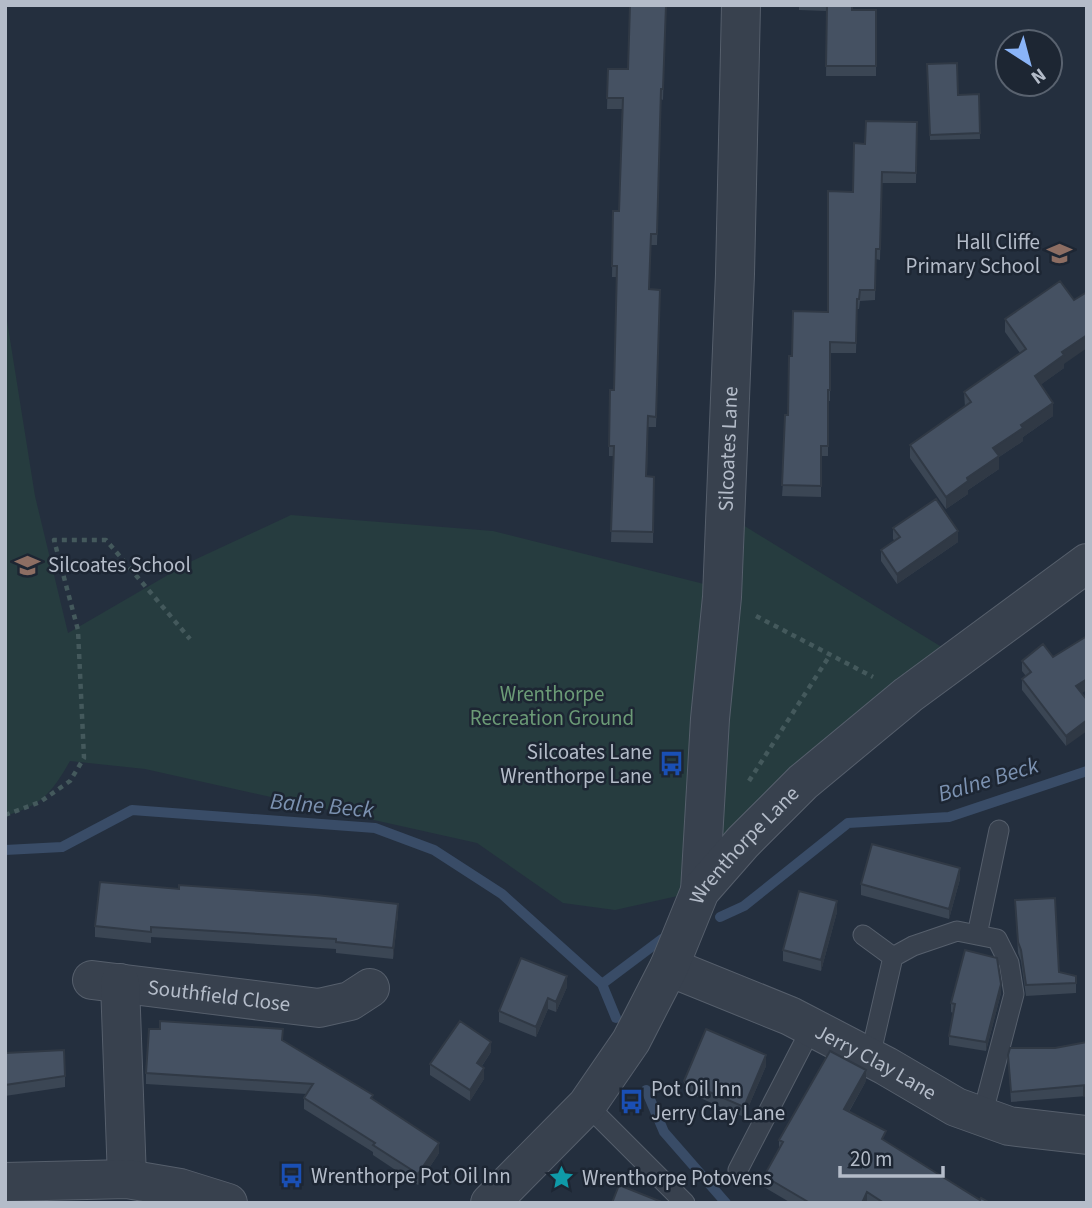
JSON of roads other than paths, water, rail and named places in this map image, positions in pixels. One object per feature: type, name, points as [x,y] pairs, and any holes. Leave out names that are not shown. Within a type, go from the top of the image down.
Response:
[{"type":"street","name":"Silcoates Lane","points":[[700,891],[710,719],[722,597],[735,274],[741,5]]},
{"type":"street","name":"Wrenthorpe Lane","points":[[490,1203],[587,1105],[631,1041],[669,967],[700,891],[743,842],[803,782],[908,695],[1087,563]]},
{"type":"street","name":"Jerry Clay Lane","points":[[669,967],[790,1016],[870,1057],[956,1107],[1009,1126],[1087,1136]]},
{"type":"street","name":"Southfield Close","points":[[127,1179],[106,981],[316,1022],[370,988]]},
{"type":"street","points":[[5,1182],[127,1179],[180,1188],[228,1203]]},
{"type":"lane","points":[[977,935],[999,830]]},
{"type":"lane","points":[[870,1057],[893,957],[913,946],[957,931],[997,940],[1009,963],[1014,994],[982,1116]]},
{"type":"lane","points":[[863,935],[893,957]]},
{"type":"lane","points":[[738,1170],[812,1027]]},
{"type":"lane","points":[[587,1105],[685,1203]]},
{"type":"waterway","name":"Balne Beck","points":[[720,917],[744,906],[848,823],[949,817],[1087,771]]},
{"type":"waterway","name":"Balne Beck","points":[[5,850],[62,847],[132,810],[375,828],[434,850],[502,894],[602,984],[616,1018]]},
{"type":"waterway","name":"Balne Beck","points":[[602,984],[662,939]]},
{"type":"waterway","points":[[646,1090],[664,1132],[726,1203]]},
{"type":"place","name":"Hall Cliffe Primary School","points":[[1060,254]]},
{"type":"place","name":"Silcoates School","points":[[28,565]]},
{"type":"place","name":"Silcoates Lane Wrenthorpe Lane","points":[[672,764]]},
{"type":"place","name":"Pot Oil Inn Jerry Clay Lane","points":[[631,1101]]},
{"type":"place","name":"Wrenthorpe Pot Oil Inn","points":[[291,1176]]},
{"type":"place","name":"Wrenthorpe Potovens","points":[[562,1178]]},
{"type":"park label","name":"Wrenthorpe Recreation Ground","points":[[552,706]]}]
